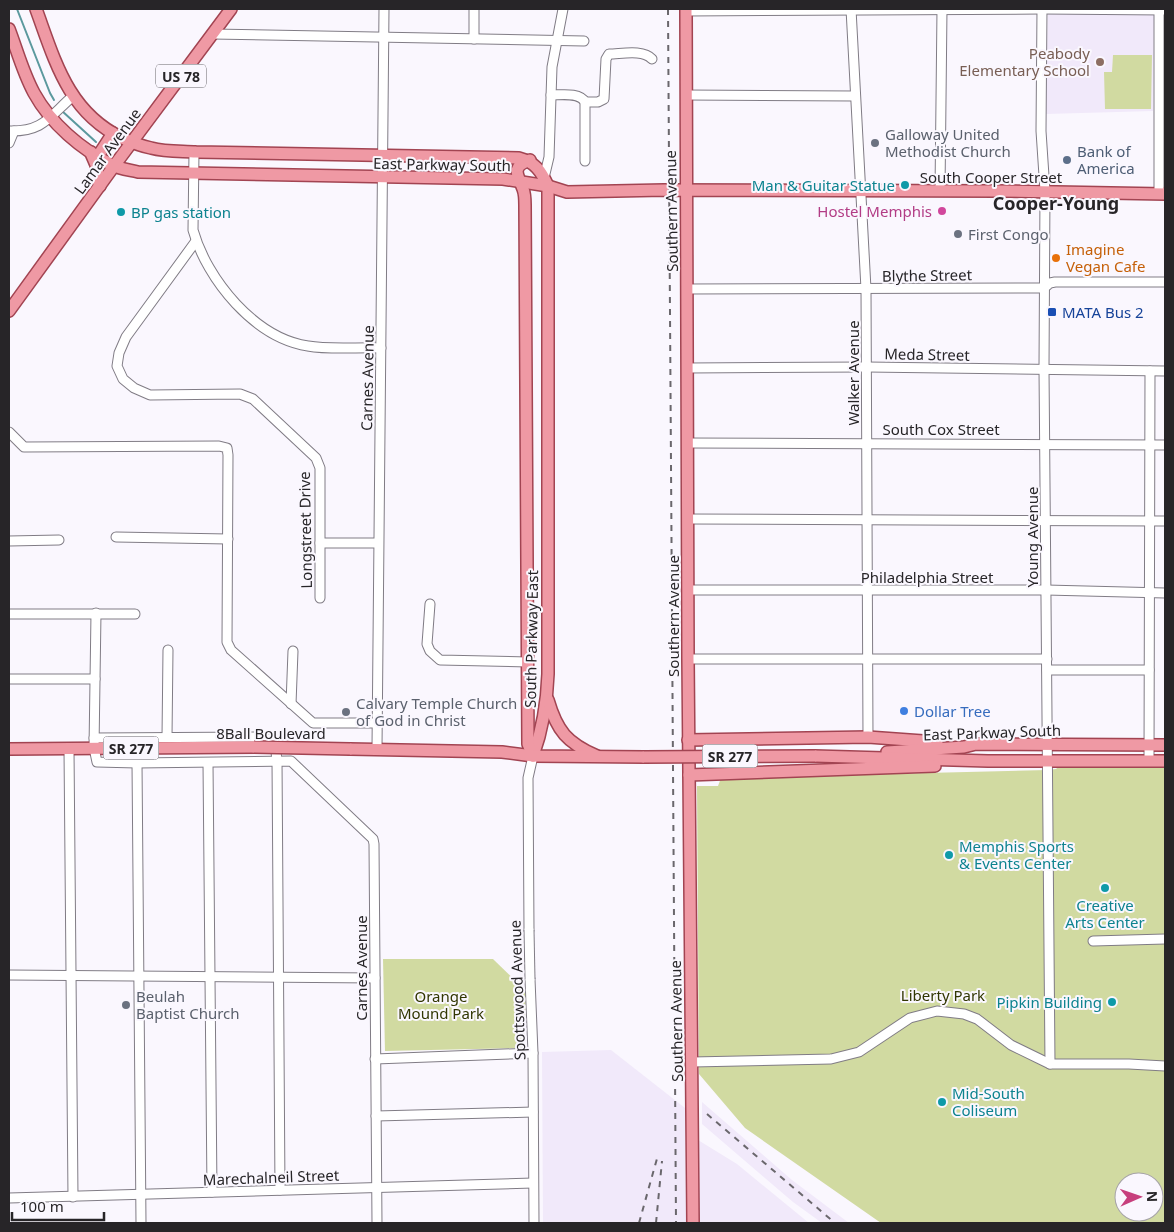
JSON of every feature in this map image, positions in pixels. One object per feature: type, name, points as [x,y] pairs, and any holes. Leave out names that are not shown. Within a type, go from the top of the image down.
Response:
[{"type":"main road","points":[[36,9],[56,63],[73,96],[89,116],[113,133],[132,142]]},
{"type":"main road","name":"Lamar Avenue","points":[[9,312],[114,166],[231,9]]},
{"type":"main road","name":"Southern Avenue","points":[[686,10],[688,740],[693,1223]]},
{"type":"main road","points":[[9,29],[34,92],[50,116],[74,140],[114,166]]},
{"type":"main road","points":[[100,186],[97,181],[97,168],[92,159],[113,133]]},
{"type":"main road","name":"East Parkway South","points":[[132,142],[165,151],[493,157],[519,158],[532,162]]},
{"type":"main road","points":[[532,162],[546,182]]},
{"type":"main road","name":"South Parkway East","points":[[532,162],[522,163],[518,166],[516,172],[524,190],[525,205],[528,744],[533,756]]},
{"type":"main road","name":"East Parkway South","points":[[114,166],[138,172],[503,179],[546,182]]},
{"type":"main road","name":"South Cooper Street","points":[[546,182],[567,192],[860,190],[1162,194]]},
{"type":"main road","name":"South Parkway East","points":[[533,756],[542,730],[547,696],[546,182]]},
{"type":"main road","points":[[528,526],[548,526]]},
{"type":"main road","points":[[547,696],[558,726],[565,737],[574,744],[601,758]]},
{"type":"main road","points":[[688,740],[868,737],[976,744]]},
{"type":"main road","name":"8Ball Boulevard","points":[[9,749],[69,749],[94,743],[377,748],[502,752],[533,756]]},
{"type":"main road","name":"East Parkway South","points":[[818,756],[956,748],[976,744],[1165,745]]},
{"type":"main road","name":"East Parkway South","points":[[533,756],[601,758],[818,756],[988,761],[1165,761]]},
{"type":"main road","points":[[689,776],[911,768],[988,761]]},
{"type":"street","name":"Carnes Avenue","points":[[377,748],[384,9]]},
{"type":"street","points":[[474,9],[474,39]]},
{"type":"street","points":[[546,182],[549,157],[552,67],[563,9]]},
{"type":"street","name":"Young Avenue","points":[[1042,9],[1041,131],[1045,191],[1044,369],[1050,1064]]},
{"type":"street","points":[[686,10],[1161,10],[1162,194]]},
{"type":"street","name":"Walker Avenue","points":[[851,10],[866,289],[868,737]]},
{"type":"street","points":[[940,191],[942,10]]},
{"type":"street","points":[[212,34],[584,41]]},
{"type":"street","points":[[585,102],[598,102],[604,99],[606,59],[608,54],[641,53],[648,55],[652,59]]},
{"type":"street","points":[[551,95],[578,96],[584,99],[585,160]]},
{"type":"street","points":[[686,95],[855,96]]},
{"type":"street","points":[[9,143],[12,131],[30,130],[41,125],[73,96]]},
{"type":"street","points":[[532,162],[542,159],[549,147]]},
{"type":"street","points":[[194,152],[193,230],[196,241],[220,284],[236,304],[260,325],[273,333],[286,340],[309,347],[381,348]]},
{"type":"street","name":"Longstreet Drive","points":[[196,241],[126,337],[119,353],[117,366],[128,383],[134,388],[150,394],[240,394],[253,399],[316,458],[320,468],[320,598]]},
{"type":"street","name":"Blythe Street","points":[[687,289],[1044,288],[1050,283],[1055,282],[1165,282]]},
{"type":"street","name":"Meda Street","points":[[688,368],[867,367],[1165,371]]},
{"type":"street","points":[[1149,761],[1150,371]]},
{"type":"street","points":[[9,432],[24,447],[219,446],[226,448],[228,455],[227,642],[231,650],[313,723],[377,723]]},
{"type":"street","name":"South Cox Street","points":[[687,443],[1165,445]]},
{"type":"street","points":[[688,519],[1165,521]]},
{"type":"street","points":[[116,537],[228,539]]},
{"type":"street","points":[[9,541],[59,540]]},
{"type":"street","points":[[320,543],[378,543]]},
{"type":"street","name":"Philadelphia Street","points":[[688,590],[1046,590],[1165,593]]},
{"type":"street","points":[[430,604],[427,644],[430,651],[440,660],[528,662]]},
{"type":"street","points":[[96,613],[94,743],[97,762],[137,764],[278,760]]},
{"type":"street","points":[[9,614],[135,614]]},
{"type":"street","points":[[167,737],[168,650]]},
{"type":"street","points":[[291,704],[293,651]]},
{"type":"street","points":[[688,660],[1047,659]]},
{"type":"street","points":[[1047,670],[1149,670]]},
{"type":"street","points":[[9,679],[95,679]]},
{"type":"street","points":[[94,743],[167,737],[263,737],[274,744],[278,760],[280,1190]]},
{"type":"street","points":[[69,749],[73,1196]]},
{"type":"street","name":"Spottswood Avenue","points":[[533,756],[528,778],[534,1223]]},
{"type":"street","name":"Carnes Avenue","points":[[278,760],[291,761],[373,839],[377,1223]]},
{"type":"street","points":[[208,763],[212,1192]]},
{"type":"street","points":[[137,764],[142,1223]]},
{"type":"street","points":[[1093,941],[1165,939]]},
{"type":"street","points":[[9,975],[374,978]]},
{"type":"street","points":[[692,1062],[832,1059],[860,1052],[910,1018],[937,1011],[964,1014],[977,1019],[1011,1045],[1050,1064],[1165,1066]]},
{"type":"street","points":[[375,1059],[533,1053]]},
{"type":"street","points":[[376,1116],[533,1112]]},
{"type":"street","name":"Marechalneil Street","points":[[9,1198],[534,1183]]},
{"type":"shaded area","name":"Peabody Elementary School","points":[[1048,12],[1154,12],[1153,111],[1046,114]]},
{"type":"shaded area","points":[[611,1050],[685,1108],[686,1223],[543,1223],[542,1052]]},
{"type":"shaded area","points":[[702,1102],[792,1180],[849,1223],[822,1223],[793,1202],[702,1124]]},
{"type":"shaded area","points":[[698,1140],[737,1164],[809,1223],[696,1223]]},
{"type":"green space","points":[[1113,55],[1152,55],[1151,109],[1105,109],[1104,72],[1112,72]]},
{"type":"green space","name":"Liberty Park","points":[[1165,765],[1165,1223],[881,1223],[745,1128],[699,1074],[697,786],[718,786],[721,778],[1056,769],[1059,766]]},
{"type":"green space","name":"Orange Mound Park","points":[[383,959],[493,959],[526,991],[524,1048],[385,1051]]},
{"type":"waterway","points":[[17,9],[54,100]]},
{"type":"waterway","points":[[62,111],[96,142]]},
{"type":"railway","points":[[668,9],[676,1223]]},
{"type":"railway","points":[[707,1114],[835,1223]]},
{"type":"railway","points":[[639,1223],[658,1155]]},
{"type":"railway","points":[[656,1223],[662,1161]]},
{"type":"place","name":"Peabody Elementary School","points":[[1100,62]]},
{"type":"place","name":"Galloway United Methodist Church","points":[[875,143]]},
{"type":"place","name":"Bank of America","points":[[1067,160]]},
{"type":"place","name":"Man & Guitar Statue","points":[[905,185]]},
{"type":"place","name":"Hostel Memphis","points":[[942,211]]},
{"type":"place","name":"BP gas station","points":[[121,212]]},
{"type":"place","name":"First Congo","points":[[958,234]]},
{"type":"place","name":"Imagine Vegan Cafe","points":[[1056,258]]},
{"type":"place","name":"MATA Bus 2","points":[[1052,312]]},
{"type":"place","name":"Dollar Tree","points":[[904,711]]},
{"type":"place","name":"Calvary Temple Church of God in Christ","points":[[346,712]]},
{"type":"place","name":"Memphis Sports & Events Center","points":[[949,855]]},
{"type":"place","name":"Creative Arts Center","points":[[1105,888]]},
{"type":"place","name":"Pipkin Building","points":[[1112,1002]]},
{"type":"place","name":"Beulah Baptist Church","points":[[126,1005]]},
{"type":"place","name":"Mid-South Coliseum","points":[[942,1102]]},
{"type":"district","name":"Cooper-Young","points":[[1056,203]]}]
